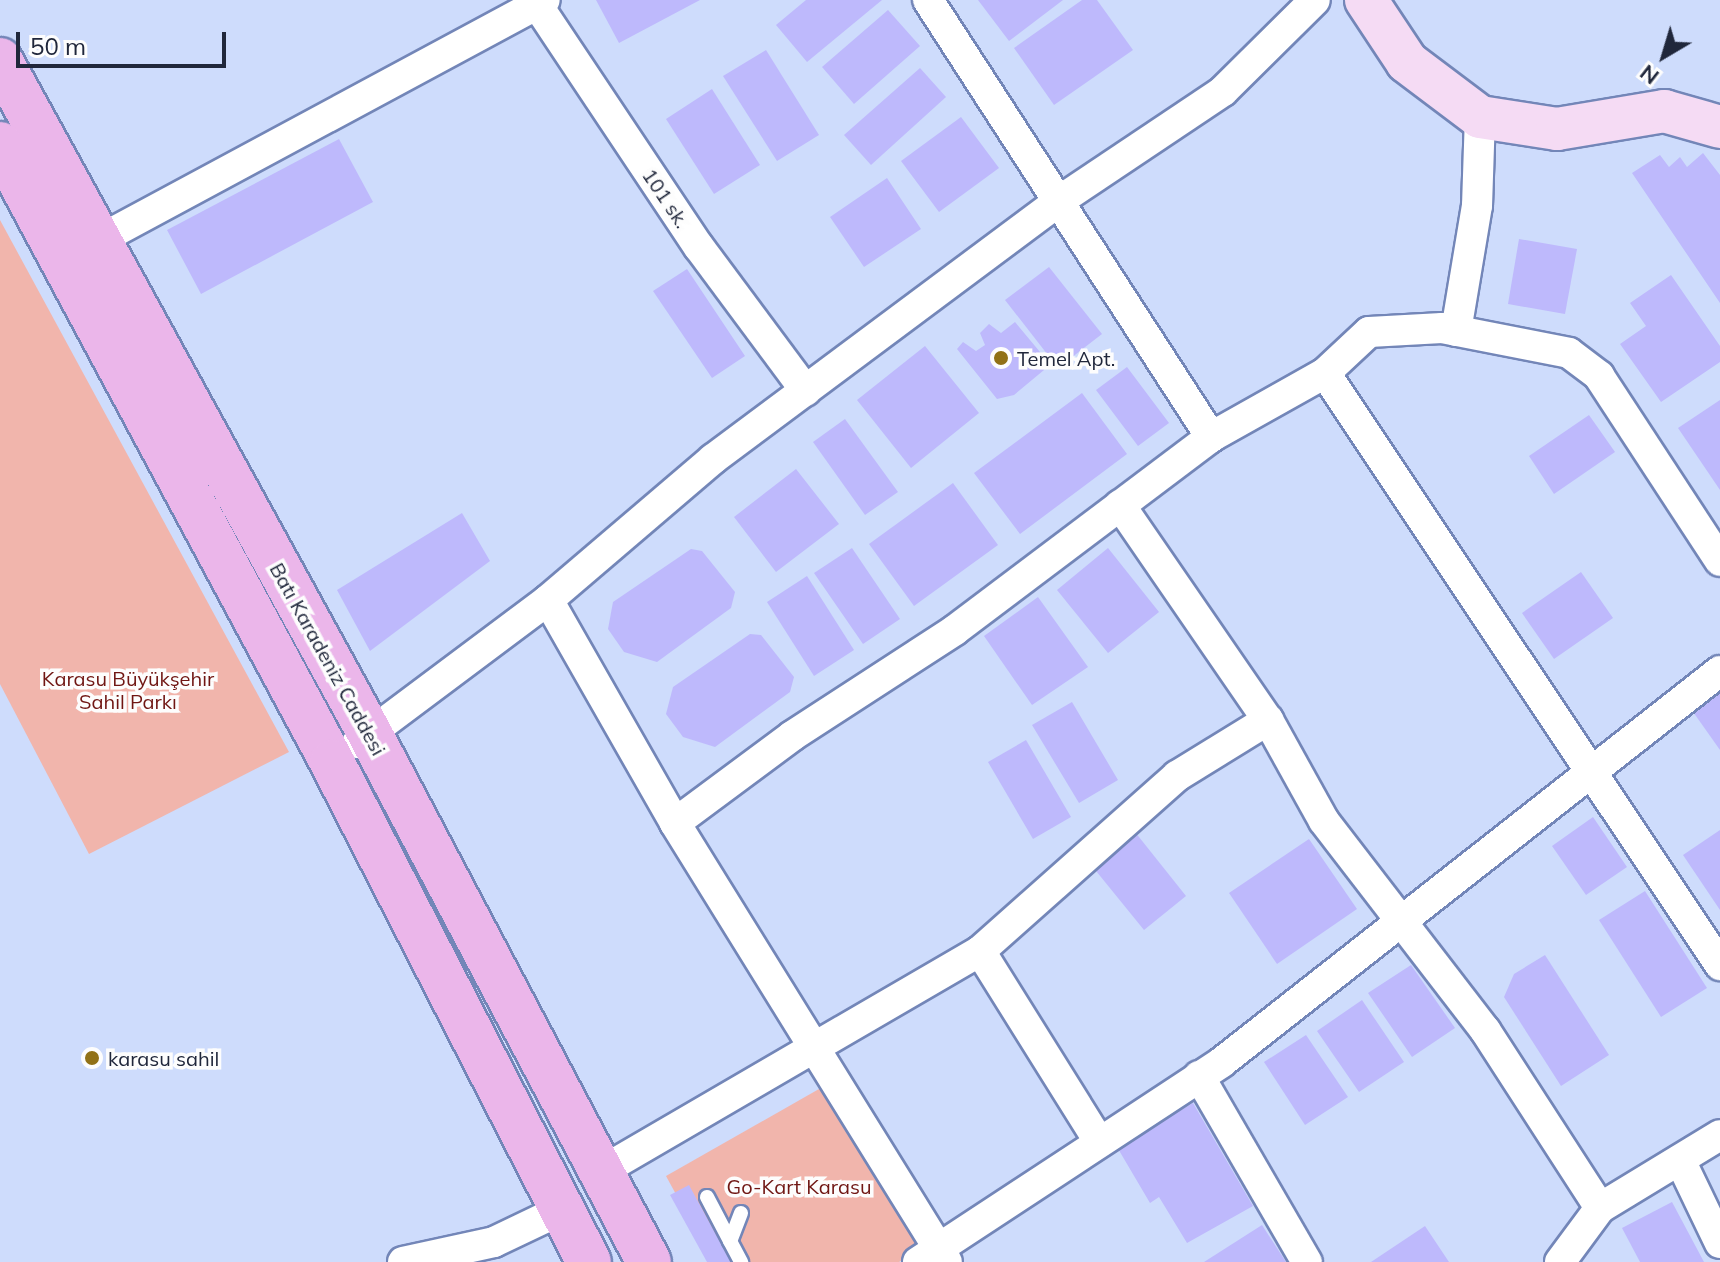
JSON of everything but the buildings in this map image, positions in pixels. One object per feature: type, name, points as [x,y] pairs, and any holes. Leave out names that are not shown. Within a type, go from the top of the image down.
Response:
[{"type":"main road","name":"Batı Karadeniz Caddesi","points":[[0,60],[370,734],[649,1262]]},
{"type":"main road","points":[[0,144],[332,762],[589,1262]]},
{"type":"street","points":[[928,0],[1056,203],[1211,437]]},
{"type":"street","points":[[332,762],[548,600],[713,459],[1056,203],[1223,91],[1315,0]]},
{"type":"street","points":[[1366,0],[1407,62],[1480,117],[1557,129],[1664,111],[1720,127]]},
{"type":"street","points":[[99,240],[538,2]]},
{"type":"street","name":"101 sk.","points":[[538,2],[806,391]]},
{"type":"street","points":[[1456,331],[1477,206],[1480,117]]},
{"type":"street","points":[[675,823],[792,736],[955,630],[1211,437],[1325,373],[1369,332],[1456,331],[1569,353],[1599,376],[1720,561]]},
{"type":"street","points":[[1325,373],[1720,965]]},
{"type":"street","points":[[1120,505],[1268,720],[1324,821],[1485,1030],[1600,1208]]},
{"type":"street","points":[[548,600],[675,823],[814,1045],[934,1257],[1098,1140],[1199,1076],[1403,925],[1590,768],[1720,671]]},
{"type":"street","points":[[602,1171],[980,951],[1177,776],[1268,720]]},
{"type":"street","points":[[980,951],[1098,1140]]},
{"type":"street","points":[[1199,1076],[1307,1262]]},
{"type":"street","points":[[1560,1262],[1600,1208],[1720,1135]]},
{"type":"street","points":[[1680,1160],[1720,1243]]},
{"type":"street","points":[[403,1262],[494,1242],[561,1210]]},
{"type":"lane","points":[[707,1197],[741,1262]]},
{"type":"lane","points":[[730,1241],[741,1213]]},
{"type":"green space","name":"Karasu Büyükşehir Sahil Parkı","points":[[0,220],[289,752],[89,854],[0,684]]},
{"type":"green space","name":"Go-Kart Karasu","points":[[826,1085],[922,1248],[899,1262],[713,1262],[666,1176]]},
{"type":"place","name":"Temel Apt.","points":[[1001,358]]},
{"type":"place","name":"karasu sahil","points":[[92,1058]]}]
